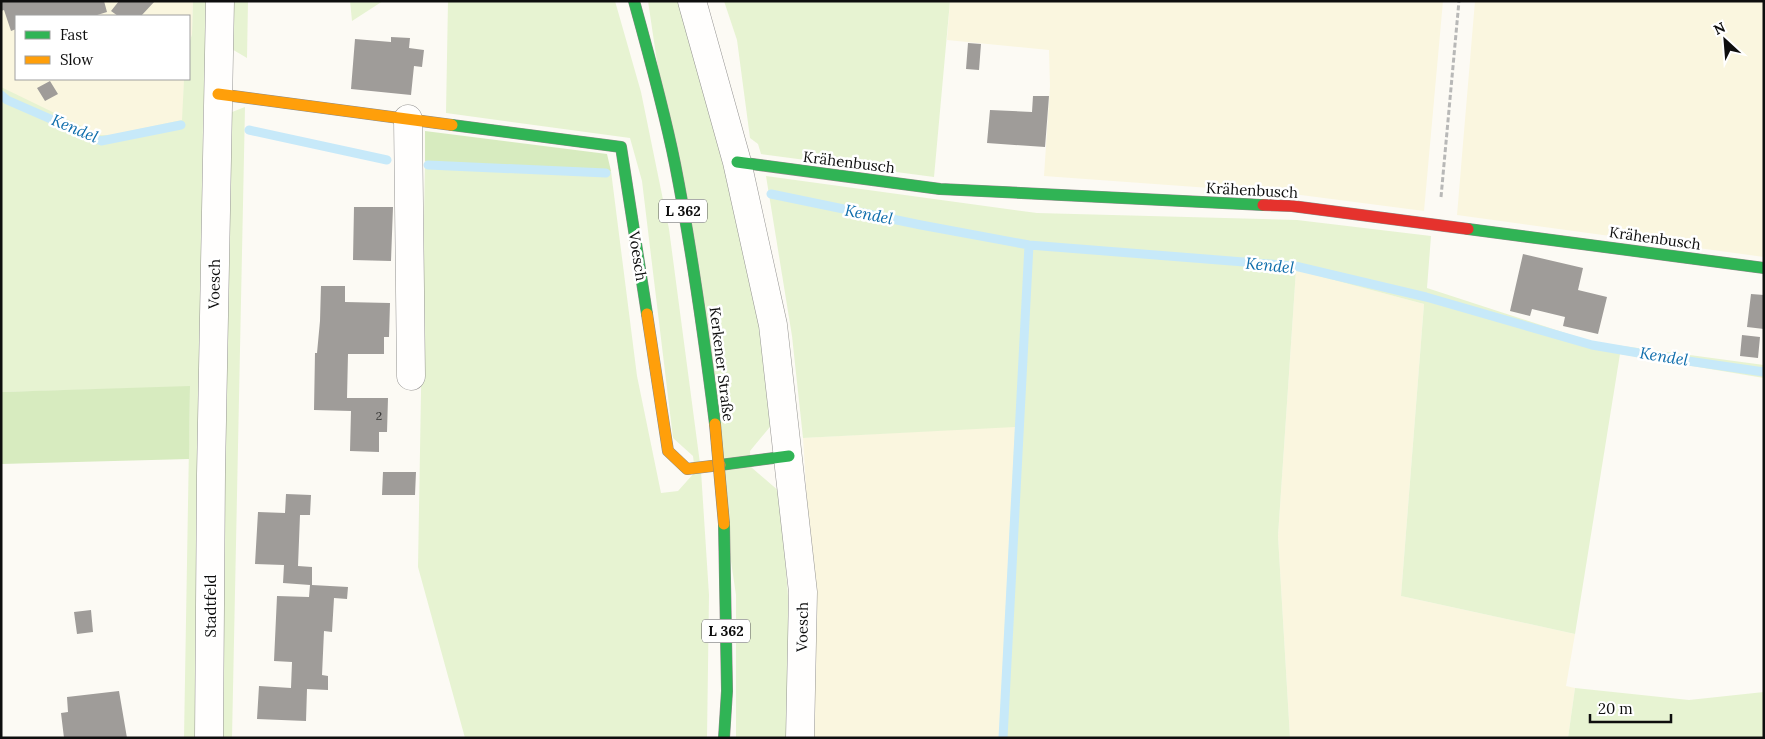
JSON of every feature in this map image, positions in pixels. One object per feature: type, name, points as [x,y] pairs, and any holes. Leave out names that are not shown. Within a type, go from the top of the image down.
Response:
[{"type":"street","name":"Voesch","points":[[211,474],[220,1]]},
{"type":"street","name":"Kerkener Straße","points":[[634,1],[654,73],[674,162],[701,312],[715,424],[724,524],[726,691],[724,738]]},
{"type":"street","name":"Voesch","points":[[692,1],[737,162],[773,325],[803,592],[800,738]]},
{"type":"street","name":"Voesch","points":[[218,94],[621,147],[668,451],[687,469],[788,456]]},
{"type":"street","points":[[408,119],[411,376]]},
{"type":"street","name":"Krähenbusch","points":[[737,162],[940,189],[1292,206],[1764,268]]},
{"type":"street","name":"Stadtfeld","points":[[209,738],[211,474]]},
{"type":"path","points":[[1438,224],[1459,1]]},
{"type":"shaded area","points":[[1,1],[193,1],[190,41],[190,15],[15,15],[15,80],[184,80],[183,120],[110,135],[100,135],[1,87]]},
{"type":"shaded area","points":[[950,1],[1443,1],[1424,211],[1293,194],[1044,176],[1050,86],[1049,50],[947,40]]},
{"type":"shaded area","points":[[1475,1],[1764,1],[1764,257],[1457,215]]},
{"type":"shaded area","points":[[1296,270],[1424,304],[1401,596],[1575,634],[1566,686],[1575,688],[1568,738],[1290,738],[1278,536]]},
{"type":"shaded area","points":[[1015,426],[999,738],[813,738],[815,698],[813,597],[803,438]]},
{"type":"green space","points":[[193,1],[208,1],[203,120],[197,738],[184,738],[190,387],[1,392],[1,87],[100,135],[110,135],[182,120],[184,80],[190,80],[190,41]]},
{"type":"green space","points":[[231,1],[248,1],[247,58],[230,48]]},
{"type":"green space","points":[[350,1],[383,1],[352,21]]},
{"type":"green space","points":[[448,1],[615,1],[641,92],[669,229],[701,471],[709,595],[707,738],[465,738],[418,567],[425,161],[611,171],[637,376],[661,493],[678,491],[695,472],[693,456],[673,438],[642,181],[630,138],[446,113]]},
{"type":"green space","points":[[648,1],[682,1],[709,93],[759,323],[774,422],[750,451],[751,467],[780,492],[788,596],[788,738],[736,738],[736,595]]},
{"type":"green space","points":[[724,1],[950,1],[934,177],[761,154],[758,144],[750,138],[737,40]]},
{"type":"green space","points":[[245,107],[232,738],[220,738],[227,114]]},
{"type":"green space","points":[[425,131],[607,154],[611,171],[425,161]]},
{"type":"green space","points":[[766,176],[1037,213],[1297,220],[1431,236],[1427,288],[1593,342],[1764,365],[1764,378],[1620,354],[1575,634],[1401,596],[1424,304],[1296,270],[1278,536],[1290,738],[999,738],[1015,427],[803,438],[792,336]]},
{"type":"green space","points":[[190,386],[189,459],[1,464],[1,392]]},
{"type":"green space","points":[[1575,688],[1689,700],[1764,692],[1764,738],[1568,738]]},
{"type":"building","points":[[1,1],[104,1],[107,12],[97,15],[15,15],[15,29],[11,31],[4,10],[1,11]]},
{"type":"building","points":[[119,1],[155,1],[142,15],[117,15],[111,11]]},
{"type":"building","points":[[391,37],[410,38],[409,48],[424,50],[422,67],[414,66],[411,95],[351,89],[355,39],[391,42]]},
{"type":"building","points":[[968,43],[981,44],[979,70],[966,69]]},
{"type":"building","points":[[50,81],[58,94],[45,101],[37,88]]},
{"type":"building","points":[[1033,96],[1049,96],[1045,147],[987,143],[990,110],[1032,112]]},
{"type":"building","points":[[354,207],[393,207],[391,261],[353,260]]},
{"type":"building","points":[[1523,254],[1583,268],[1578,290],[1607,297],[1598,334],[1563,326],[1565,317],[1532,309],[1530,316],[1510,311]]},
{"type":"building","points":[[321,286],[345,286],[345,302],[390,303],[389,337],[384,337],[384,354],[348,354],[347,398],[388,398],[387,432],[379,432],[379,452],[350,451],[351,411],[314,410],[315,353],[317,353],[320,321]]},
{"type":"building","points":[[1751,294],[1764,295],[1764,329],[1747,327]]},
{"type":"building","points":[[1742,335],[1760,337],[1758,358],[1740,356]]},
{"type":"building","points":[[383,472],[416,472],[415,495],[382,495]]},
{"type":"building","points":[[286,494],[311,495],[310,515],[300,515],[298,566],[312,567],[312,585],[348,587],[347,599],[334,598],[332,632],[324,631],[322,675],[328,676],[328,690],[307,689],[306,721],[257,719],[259,686],[291,688],[292,662],[274,661],[277,596],[309,597],[310,585],[283,583],[284,565],[255,564],[258,512],[285,513]]},
{"type":"building","points":[[91,610],[93,632],[77,634],[74,612]]},
{"type":"building","points":[[119,691],[127,738],[64,738],[61,713],[68,712],[67,697]]},
{"type":"waterway","name":"Kendel","points":[[1,95],[7,100],[101,141],[181,125]]},
{"type":"waterway","name":"Kendel","points":[[249,130],[387,160]]},
{"type":"waterway","name":"Kendel","points":[[428,165],[606,173]]},
{"type":"waterway","name":"Kendel","points":[[771,194],[1029,245],[1295,266],[1426,297],[1592,345],[1764,372]]},
{"type":"waterway","points":[[1003,738],[1029,245]]},
{"type":"traffic: fast","points":[[634,1],[651,62],[675,164],[687,229],[715,424]]},
{"type":"traffic: fast","points":[[452,125],[621,147],[647,314]]},
{"type":"traffic: fast","points":[[737,162],[940,189],[1263,205]]},
{"type":"traffic: fast","points":[[1468,229],[1764,268]]},
{"type":"traffic: fast","points":[[720,465],[789,456]]},
{"type":"traffic: fast","points":[[724,524],[727,691],[724,738]]},
{"type":"traffic: slow","points":[[218,94],[452,125]]},
{"type":"traffic: slow","points":[[647,314],[668,451],[687,469],[720,465]]},
{"type":"traffic: slow","points":[[715,424],[724,524]]},
{"type":"traffic: jam","points":[[1263,205],[1292,206],[1468,229]]}]
